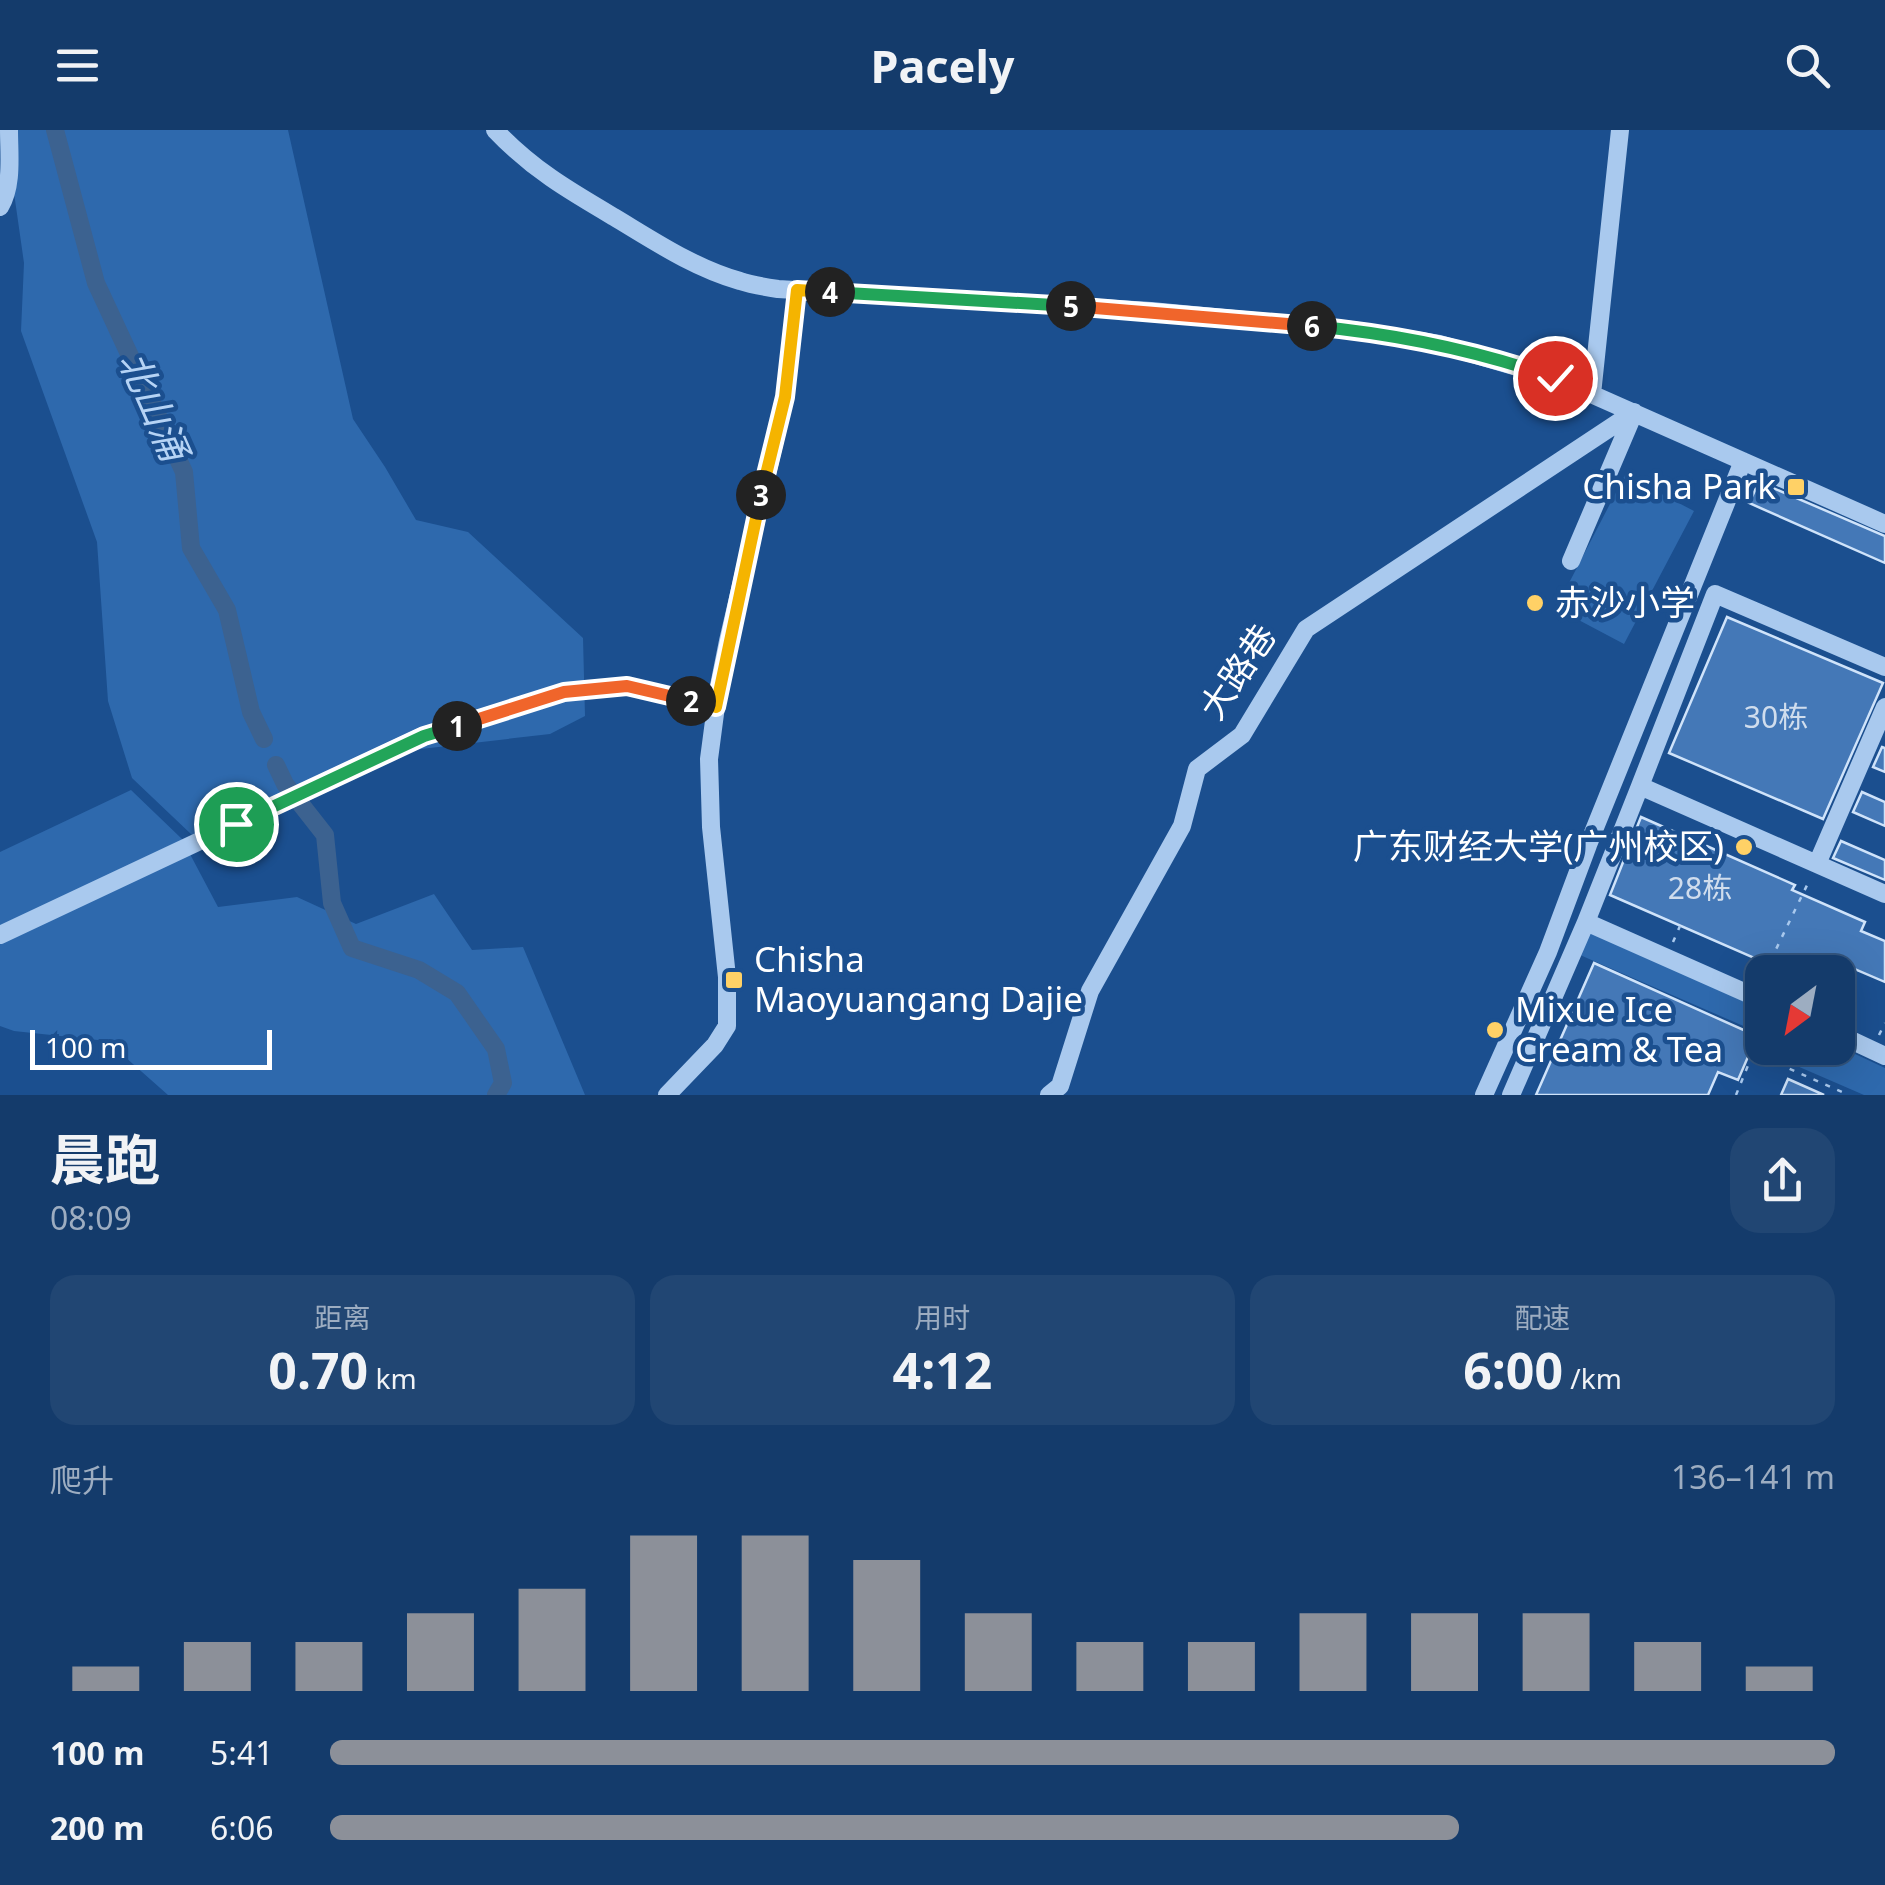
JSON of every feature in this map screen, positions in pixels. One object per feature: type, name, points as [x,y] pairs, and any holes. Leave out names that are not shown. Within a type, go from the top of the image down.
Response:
[{"type":"street","points":[[0,207],[9,181],[9,130]]},
{"type":"street","points":[[495,130],[521,157],[551,179],[673,252],[739,281],[778,290],[1152,311],[1368,332],[1439,344],[1538,372],[1885,524]]},
{"type":"street","points":[[1592,394],[1620,130]]},
{"type":"street","points":[[667,1095],[715,1046],[728,1018],[708,790],[709,759],[747,554],[785,397],[797,290]]},
{"type":"street","points":[[1571,561],[1634,412]]},
{"type":"street","name":"大路巷","points":[[1049,1095],[1060,1086],[1090,991],[1182,826],[1197,768],[1242,735],[1306,629],[1634,412]]},
{"type":"street","points":[[1484,1095],[1548,952],[1743,461]]},
{"type":"street","points":[[1510,1095],[1586,922],[1715,594],[1885,667]]},
{"type":"street","points":[[0,934],[424,736],[564,692],[627,686],[716,707]]},
{"type":"street","points":[[1817,864],[1885,707]]},
{"type":"street","points":[[1640,786],[1885,894]]},
{"type":"street","points":[[1586,922],[1745,992]]},
{"type":"street","points":[[1855,1042],[1885,1056]]},
{"type":"path","points":[[1773,955],[1817,864]]},
{"type":"path","points":[[1736,1095],[1749,1065]]},
{"type":"path","points":[[1781,1065],[1849,1095]]},
{"type":"shaded area","points":[[5,130],[288,130],[353,419],[416,520],[468,532],[583,638],[585,716],[550,734],[369,755],[192,835],[132,778],[108,701],[97,542],[21,331],[24,263]]},
{"type":"shaded area","points":[[1625,475],[1694,511],[1624,644],[1556,608]]},
{"type":"shaded area","points":[[131,790],[182,839],[218,907],[297,897],[356,924],[434,894],[472,950],[523,947],[585,1095],[168,1095],[107,1041],[14,1031],[0,1026],[0,852]]},
{"type":"shaded area","points":[[1591,929],[1745,997],[1745,1027],[1580,955]]},
{"type":"shaded area","points":[[1855,1054],[1885,1068],[1885,1095],[1864,1095],[1795,1065],[1855,1065]]},
{"type":"building","points":[[1759,482],[1885,536],[1885,563],[1749,503]]},
{"type":"building","points":[[1727,617],[1883,683],[1823,819],[1669,753]]},
{"type":"building","points":[[1882,747],[1885,748],[1885,772],[1873,767]]},
{"type":"building","points":[[1862,792],[1885,802],[1885,826],[1853,812]]},
{"type":"building","points":[[1641,817],[1795,885],[1792,890],[1865,922],[1861,931],[1885,941],[1885,982],[1855,969],[1855,955],[1747,955],[1610,895]]},
{"type":"building","points":[[1841,841],[1885,860],[1885,880],[1833,858]]},
{"type":"building","points":[[1594,963],[1745,1031],[1745,1064],[1738,1080],[1718,1072],[1708,1095],[1536,1095]]},
{"type":"building","points":[[1788,1079],[1824,1095],[1781,1095]]},
{"type":"waterway","name":"北山涌","points":[[55,130],[96,283],[184,472],[191,548],[227,610],[251,712],[264,739]]},
{"type":"waterway","name":"北山涌","points":[[276,765],[285,784],[325,835],[332,903],[352,948],[419,970],[457,993],[496,1049],[503,1083],[496,1095]]},
{"type":"place","name":"Chisha Park","points":[[1796,487]]},
{"type":"place","name":"赤沙小学","points":[[1535,603]]},
{"type":"place","name":"广东财经大学(广州校区)","points":[[1744,847]]},
{"type":"place","name":"Chisha Maoyuangang Dajie","points":[[734,980]]},
{"type":"place","name":"Mixue Ice Cream & Tea","points":[[1495,1030]]},
{"type":"route","points":[[236,824],[424,736],[564,692],[627,686],[716,707],[785,397],[797,290],[1152,311],[1352,330],[1439,344],[1555,378]]}]
